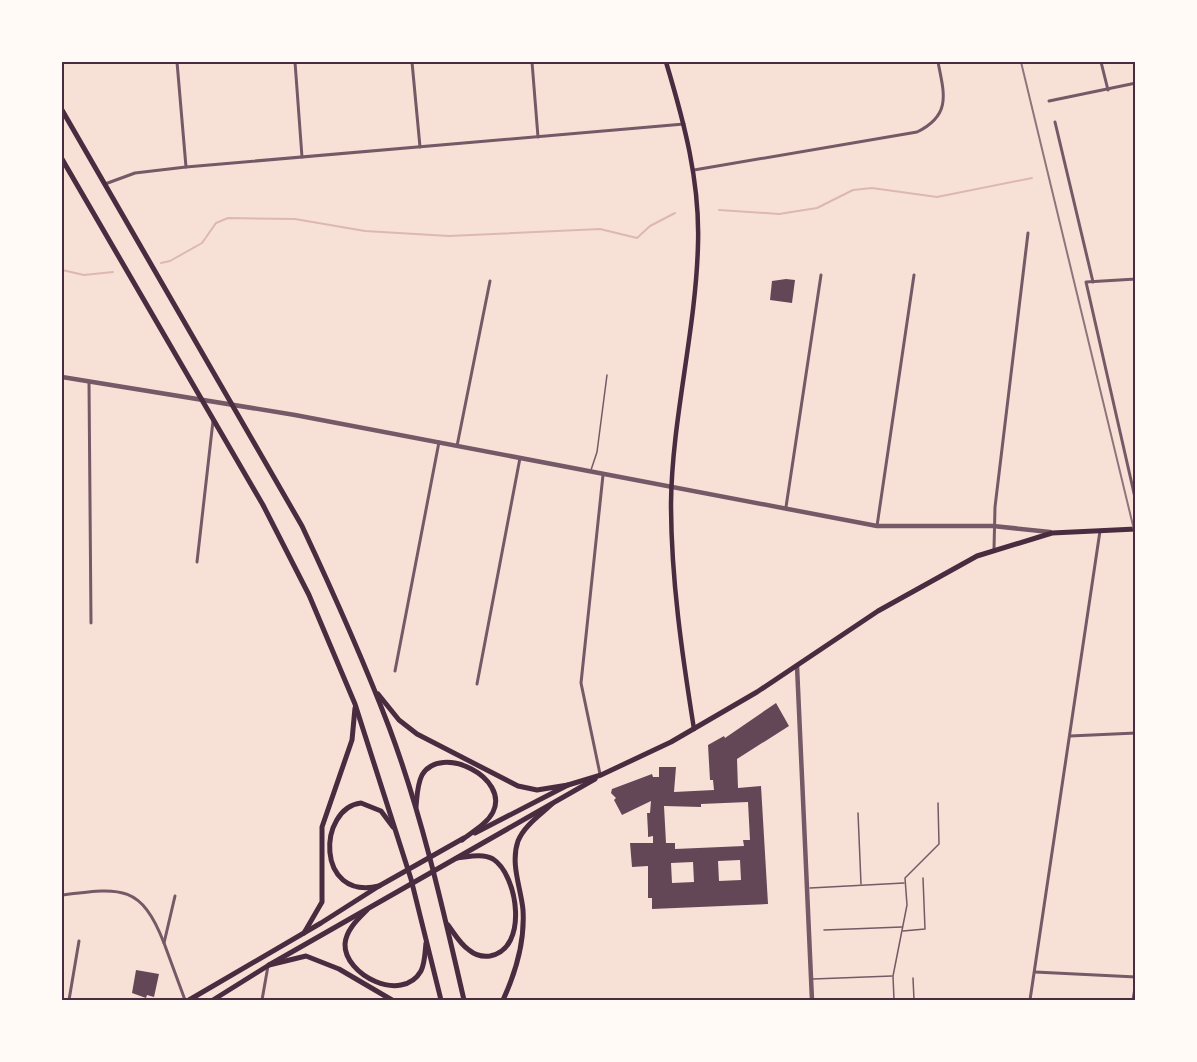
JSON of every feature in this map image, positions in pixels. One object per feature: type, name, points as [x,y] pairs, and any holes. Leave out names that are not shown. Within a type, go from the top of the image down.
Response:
[{"type":"main road","points":[[666,62],[685,124],[694,170],[698,221],[697,266],[673,485],[674,572],[694,729]]},
{"type":"main road","points":[[62,110],[302,526],[374,689],[416,809],[464,1000]]},
{"type":"main road","points":[[62,159],[281,539],[309,595],[355,704],[396,830],[441,1000]]},
{"type":"main road","points":[[213,1000],[269,964],[584,788],[601,776],[694,729],[797,666],[878,611],[994,549],[1052,533],[1136,529]]},
{"type":"main road","points":[[374,689],[399,720],[417,734],[518,786],[537,790],[601,776]]},
{"type":"main road","points":[[304,933],[322,902],[322,827],[352,740],[355,704]]},
{"type":"main road","points":[[416,809],[421,778],[434,765],[452,763],[484,778],[494,791],[494,810],[482,825],[462,840]]},
{"type":"main road","points":[[187,1000],[304,933],[389,880],[568,785]]},
{"type":"main road","points":[[379,886],[366,889],[348,885],[335,872],[331,855],[334,824],[338,815],[349,806],[367,804],[381,811],[396,830]]},
{"type":"main road","points":[[503,1000],[518,964],[523,933],[523,910],[515,852],[523,833],[552,804]]},
{"type":"main road","points":[[446,922],[470,951],[485,957],[494,956],[507,947],[515,931],[511,889],[499,864],[483,856],[455,859]]},
{"type":"main road","points":[[368,910],[347,934],[346,954],[352,963],[381,985],[401,986],[411,982],[420,973],[426,938]]},
{"type":"main road","points":[[269,964],[306,956],[339,969],[392,1000]]},
{"type":"street","points":[[177,62],[186,167]]},
{"type":"street","points":[[295,62],[302,157]]},
{"type":"street","points":[[412,62],[420,147]]},
{"type":"street","points":[[532,62],[538,138]]},
{"type":"street","points":[[694,170],[917,132],[928,127],[943,109],[945,98],[938,62]]},
{"type":"street","points":[[1101,62],[1108,90]]},
{"type":"street","points":[[1049,101],[1136,83]]},
{"type":"street","points":[[1055,122],[1094,282]]},
{"type":"street","points":[[105,184],[135,173],[186,167],[685,124]]},
{"type":"street","points":[[994,549],[993,526],[1028,233]]},
{"type":"street","points":[[786,507],[821,275]]},
{"type":"street","points":[[877,526],[914,275]]},
{"type":"street","points":[[1136,279],[1086,282],[1136,502]]},
{"type":"street","points":[[456,446],[490,281]]},
{"type":"street","points":[[62,377],[231,404],[439,442],[603,474],[673,485],[877,526],[993,526],[1052,533]]},
{"type":"street","points":[[90,382],[91,623]]},
{"type":"street","points":[[197,562],[213,421]]},
{"type":"street","points":[[395,671],[439,442]]},
{"type":"street","points":[[477,684],[520,458]]},
{"type":"street","points":[[601,776],[581,683],[603,474]]},
{"type":"street","points":[[1030,1000],[1100,531]]},
{"type":"street","points":[[797,666],[812,1000]]},
{"type":"street","points":[[1070,736],[1136,733]]},
{"type":"street","points":[[62,895],[112,891],[135,896],[147,908],[187,1000]]},
{"type":"street","points":[[164,943],[175,896]]},
{"type":"street","points":[[69,1000],[79,940]]},
{"type":"street","points":[[262,1000],[269,964]]},
{"type":"street","points":[[1035,972],[1136,977]]},
{"type":"street","points":[[1132,1000],[1136,982]]},
{"type":"lane","points":[[591,471],[597,452],[607,375]]},
{"type":"lane","points":[[894,1000],[893,976],[907,905],[905,883],[907,873],[939,844],[938,803]]},
{"type":"lane","points":[[858,813],[861,885]]},
{"type":"lane","points":[[902,931],[925,929],[923,879]]},
{"type":"lane","points":[[807,888],[905,883]]},
{"type":"lane","points":[[824,930],[903,927]]},
{"type":"lane","points":[[812,980],[893,976]]},
{"type":"lane","points":[[913,978],[914,1000]]},
{"type":"building","points":[[795,280],[792,303],[770,300],[772,281]]},
{"type":"building","points":[[776,703],[789,726],[737,759],[738,788],[761,786],[768,904],[652,909],[652,898],[648,898],[648,866],[632,867],[630,843],[653,843],[653,836],[648,837],[647,813],[650,813],[651,801],[622,815],[614,800],[616,798],[611,793],[612,789],[652,774],[653,777],[659,777],[659,767],[676,767],[674,792],[714,790],[713,780],[710,780],[708,745],[724,736],[725,738]],"holes":[[[748,802],[750,840],[743,840],[744,846],[675,849],[675,843],[666,843],[664,806],[701,807],[701,804]],[[740,860],[741,880],[719,881],[718,861]],[[693,862],[694,882],[672,883],[671,863]]]},
{"type":"building","points":[[136,970],[159,974],[154,997],[147,995],[146,998],[132,993]]},
{"type":"waterway","points":[[719,210],[779,214],[817,208],[853,190],[872,188],[937,197],[1032,178]]},
{"type":"waterway","points":[[161,263],[170,261],[202,243],[216,223],[228,218],[295,219],[365,231],[449,236],[600,229],[637,238],[650,226],[675,213]]},
{"type":"waterway","points":[[62,270],[84,275],[113,272]]},
{"type":"railway","points":[[1021,62],[1136,538]]}]
